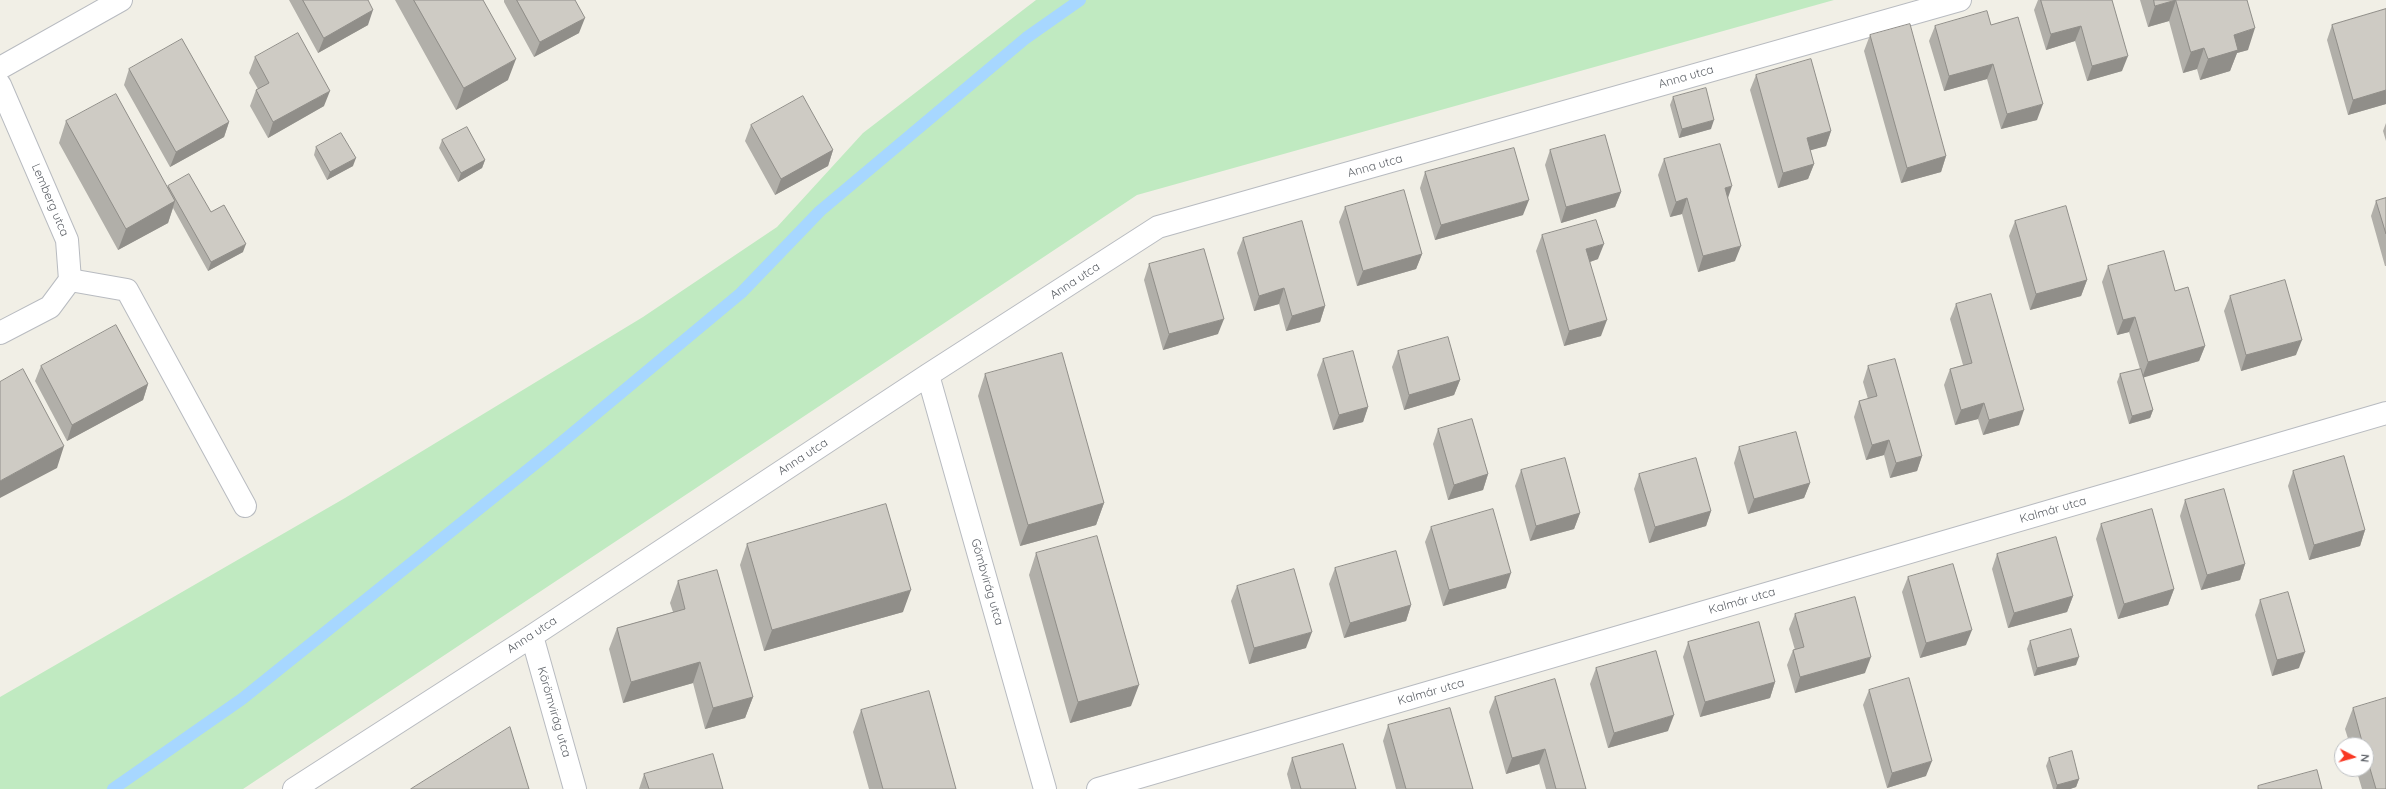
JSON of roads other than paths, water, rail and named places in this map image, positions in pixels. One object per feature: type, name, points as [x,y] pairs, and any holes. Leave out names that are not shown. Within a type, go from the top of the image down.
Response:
[{"type":"street","points":[[0,68],[121,0]]},
{"type":"street","name":"Anna utca","points":[[294,789],[532,636],[928,374],[1158,227],[1960,0]]},
{"type":"street","name":"Lemberg utca","points":[[0,85],[67,240],[70,280]]},
{"type":"street","points":[[0,333],[50,306],[70,280],[127,290],[245,506]]},
{"type":"street","name":"Gömbvirág utca","points":[[928,374],[1045,789]]},
{"type":"street","name":"Kalmár utca","points":[[1098,789],[2386,413]]},
{"type":"street","name":"Körömvirág utca","points":[[532,636],[575,789]]},
{"type":"waterway","points":[[113,789],[242,699],[550,452],[741,293],[820,211],[1026,38],[1080,0]]}]
